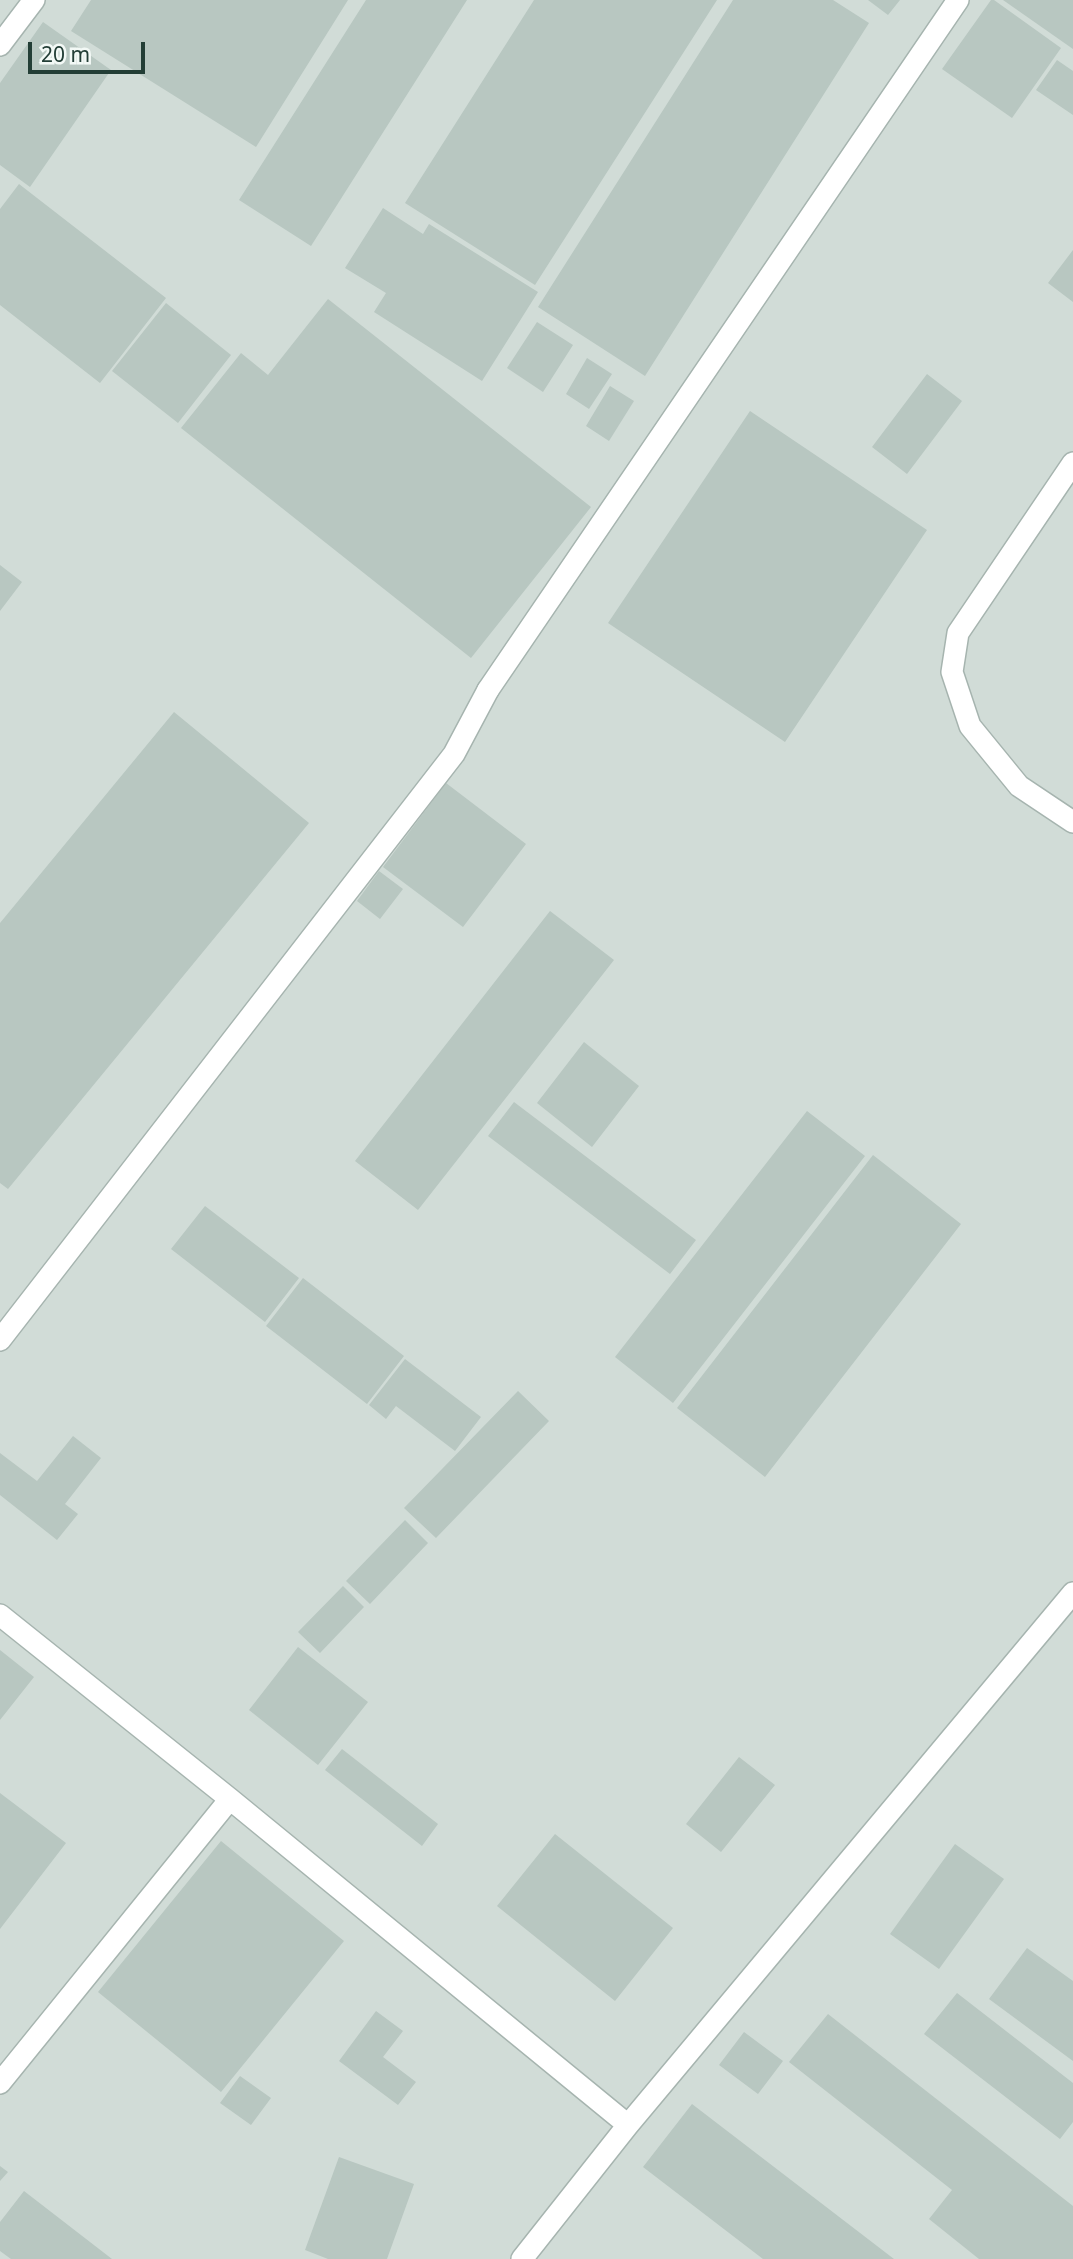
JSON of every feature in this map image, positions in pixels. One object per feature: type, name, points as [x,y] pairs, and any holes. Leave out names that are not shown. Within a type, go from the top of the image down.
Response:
[{"type":"street","points":[[0,45],[34,0]]},
{"type":"street","points":[[0,1340],[454,754],[488,690],[958,0]]},
{"type":"street","points":[[1073,463],[958,632],[952,673],[971,726],[1019,786],[1073,822]]},
{"type":"street","points":[[522,2259],[628,2125],[1073,1593]]},
{"type":"street","points":[[0,1615],[230,1799],[628,2125]]},
{"type":"street","points":[[0,2083],[230,1799]]},
{"type":"shaded area","points":[[0,0],[1073,0],[1073,2259],[0,2259]]},
{"type":"building","points":[[91,0],[348,0],[256,147],[71,31]]},
{"type":"building","points":[[366,0],[467,0],[311,246],[239,200]]},
{"type":"building","points":[[534,0],[717,0],[535,285],[405,203]]},
{"type":"building","points":[[733,0],[833,0],[869,23],[645,376],[538,307]]},
{"type":"building","points":[[868,0],[900,0],[888,15]]},
{"type":"building","points":[[991,0],[1061,48],[1012,118],[942,69]]},
{"type":"building","points":[[1003,0],[1073,0],[1073,49]]},
{"type":"building","points":[[43,22],[111,70],[30,187],[0,165],[0,83]]},
{"type":"building","points":[[1057,60],[1073,71],[1073,115],[1036,90]]},
{"type":"building","points":[[19,184],[166,298],[100,383],[0,305],[0,209]]},
{"type":"building","points":[[383,208],[423,234],[429,224],[538,292],[482,381],[374,312],[386,293],[345,268]]},
{"type":"building","points":[[1073,250],[1073,302],[1048,283]]},
{"type":"building","points":[[328,299],[591,507],[471,658],[181,428],[241,353],[268,375]]},
{"type":"building","points":[[166,303],[231,355],[178,423],[112,371]]},
{"type":"building","points":[[537,322],[573,345],[543,392],[507,368]]},
{"type":"building","points":[[587,358],[612,374],[589,409],[566,394]]},
{"type":"building","points":[[927,374],[962,401],[907,474],[872,447]]},
{"type":"building","points":[[610,386],[634,401],[609,441],[586,426]]},
{"type":"building","points":[[750,411],[927,530],[785,742],[608,623]]},
{"type":"building","points":[[0,565],[22,582],[0,611]]},
{"type":"building","points":[[174,712],[309,823],[8,1189],[0,1183],[0,923]]},
{"type":"building","points":[[446,783],[526,844],[463,927],[383,867]]},
{"type":"building","points":[[379,871],[403,889],[380,919],[357,901]]},
{"type":"building","points":[[550,911],[614,960],[418,1210],[355,1161]]},
{"type":"building","points":[[584,1042],[639,1086],[592,1147],[537,1103]]},
{"type":"building","points":[[514,1102],[696,1240],[670,1274],[488,1136]]},
{"type":"building","points":[[807,1111],[865,1156],[673,1403],[615,1357]]},
{"type":"building","points":[[873,1155],[961,1224],[765,1477],[677,1408]]},
{"type":"building","points":[[205,1206],[299,1278],[265,1322],[171,1249]]},
{"type":"building","points":[[303,1278],[404,1356],[367,1404],[266,1326]]},
{"type":"building","points":[[405,1359],[481,1417],[455,1451],[396,1406],[386,1419],[369,1405]]},
{"type":"building","points":[[518,1391],[549,1421],[436,1538],[404,1508]]},
{"type":"building","points":[[73,1436],[101,1458],[65,1504],[78,1514],[57,1540],[0,1495],[0,1453],[37,1481]]},
{"type":"building","points":[[405,1520],[428,1543],[370,1604],[346,1581]]},
{"type":"building","points":[[343,1586],[364,1607],[320,1653],[298,1632]]},
{"type":"building","points":[[298,1647],[368,1702],[318,1765],[249,1710]]},
{"type":"building","points":[[0,1650],[34,1677],[0,1720]]},
{"type":"building","points":[[342,1749],[438,1824],[422,1846],[325,1770]]},
{"type":"building","points":[[739,1757],[775,1785],[721,1852],[686,1824]]},
{"type":"building","points":[[0,1793],[66,1843],[0,1929]]},
{"type":"building","points":[[555,1834],[673,1928],[615,2001],[497,1906]]},
{"type":"building","points":[[221,1841],[344,1941],[221,2092],[98,1992]]},
{"type":"building","points":[[955,1844],[1004,1879],[939,1969],[890,1934]]},
{"type":"building","points":[[1027,1948],[1073,1981],[1073,2061],[989,1999]]},
{"type":"building","points":[[957,1993],[1073,2083],[1073,2122],[1060,2139],[924,2034]]},
{"type":"building","points":[[376,2011],[403,2031],[383,2057],[416,2082],[398,2105],[339,2061]]},
{"type":"building","points":[[828,2014],[1073,2206],[1073,2259],[979,2259],[929,2219],[952,2190],[789,2062]]},
{"type":"building","points":[[744,2032],[783,2061],[758,2094],[719,2065]]},
{"type":"building","points":[[240,2076],[271,2098],[251,2125],[220,2103]]},
{"type":"building","points":[[692,2104],[894,2259],[763,2259],[643,2167]]},
{"type":"building","points":[[339,2157],[414,2184],[387,2259],[328,2259],[305,2250]]},
{"type":"building","points":[[0,2166],[8,2172],[0,2181]]},
{"type":"building","points":[[24,2191],[112,2259],[11,2259],[0,2251],[0,2222]]}]
